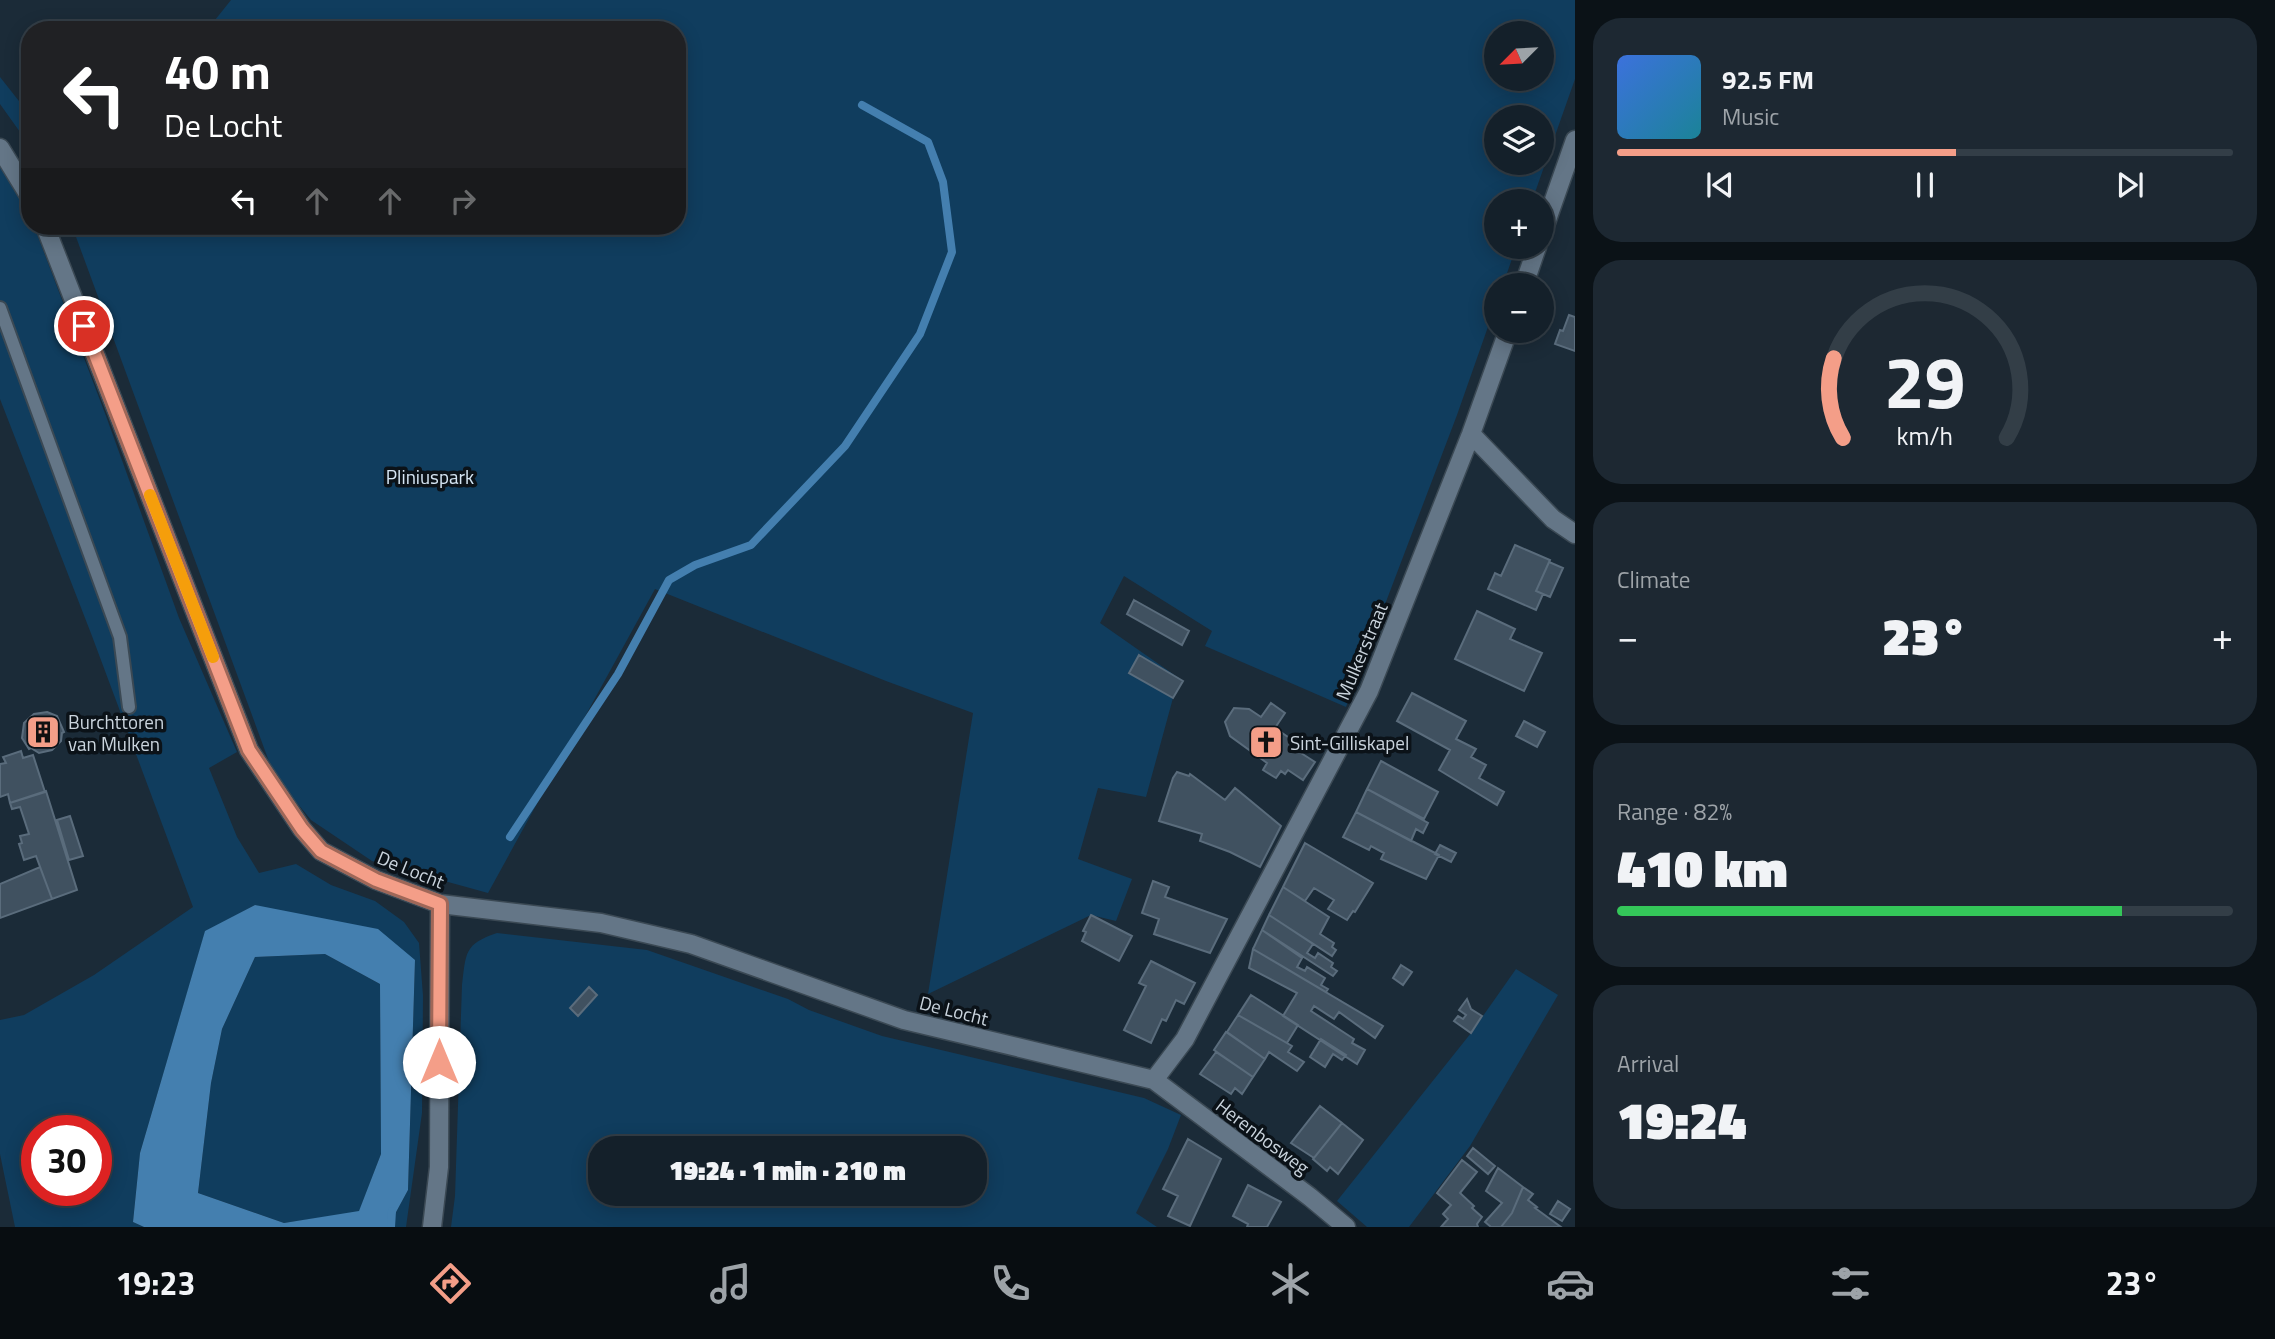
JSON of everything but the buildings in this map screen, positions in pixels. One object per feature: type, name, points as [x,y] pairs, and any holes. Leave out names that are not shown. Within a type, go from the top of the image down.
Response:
[{"type":"street","points":[[1554,200],[1575,140]]},
{"type":"street","points":[[0,148],[21,182]]},
{"type":"street","name":"De Locht","points":[[49,235],[249,750],[302,829],[321,851],[376,880],[440,904],[601,923],[691,944],[904,1020],[1154,1080]]},
{"type":"street","name":"Mulkerstraat","points":[[1154,1080],[1185,1039],[1369,691],[1471,434],[1504,343]]},
{"type":"street","points":[[1471,434],[1553,519],[1575,534]]},
{"type":"street","points":[[432,1227],[439,1167],[440,904]]},
{"type":"street","name":"Herenbosweg","points":[[1154,1080],[1310,1196],[1346,1227]]},
{"type":"lane","points":[[0,308],[120,637],[129,707]]},
{"type":"green space","name":"Pliniuspark","points":[[231,0],[1575,0],[1575,79],[1554,139],[1554,105],[1484,105],[1484,175],[1541,175],[1536,189],[1484,189],[1484,259],[1512,259],[1507,273],[1484,273],[1484,338],[1346,707],[1205,646],[1212,631],[1124,576],[1100,623],[1183,681],[1173,698],[1146,797],[1098,788],[1078,859],[1132,879],[1116,921],[1091,915],[928,994],[973,713],[655,589],[488,893],[372,861],[311,820],[274,775],[75,235],[686,235],[686,21],[214,21]]},
{"type":"green space","points":[[0,77],[21,104],[21,133],[0,104]]},
{"type":"green space","points":[[0,160],[21,194],[21,235],[37,235],[179,618],[237,752],[209,768],[237,837],[259,873],[296,864],[331,885],[375,901],[404,922],[419,943],[423,996],[422,1113],[406,1227],[388,1227],[408,1190],[415,960],[255,905],[205,932],[140,1153],[133,1222],[144,1227],[15,1227],[0,1154],[0,1020],[24,1015],[94,975],[193,907],[0,399]]},
{"type":"green space","points":[[497,933],[647,950],[788,999],[809,1010],[882,1036],[1144,1098],[1181,1115],[1168,1149],[1136,1213],[1157,1227],[451,1227],[455,1196],[463,974],[466,957],[478,941]]},
{"type":"green space","points":[[325,954],[380,984],[381,1154],[359,1212],[284,1223],[198,1193],[211,1083],[222,1029],[255,957]]},
{"type":"green space","points":[[1516,969],[1558,995],[1470,1146],[1409,1227],[1367,1227],[1337,1201],[1471,1033]]},
{"type":"shaded area","points":[[255,905],[378,929],[415,960],[408,1190],[388,1227],[144,1227],[133,1222],[140,1153],[205,931]],"holes":[[[325,954],[380,984],[381,1154],[359,1211],[284,1223],[198,1193],[211,1083],[222,1029],[255,957]]]},
{"type":"waterway","points":[[510,837],[618,674],[669,580],[695,565],[751,545],[845,446],[920,334],[952,252],[943,182],[928,142],[862,105]]},
{"type":"waterway","points":[[391,1227],[392,1211]]},
{"type":"slow traffic","points":[[150,495],[213,657]]},
{"type":"place","name":"Burchttoren van Mulken","points":[[43,732]]},
{"type":"place","name":"Sint-Gilliskapel","points":[[1266,742]]},
{"type":"route","points":[[84,326],[249,750],[302,829],[321,851],[376,880],[440,904],[439,1062]]}]
